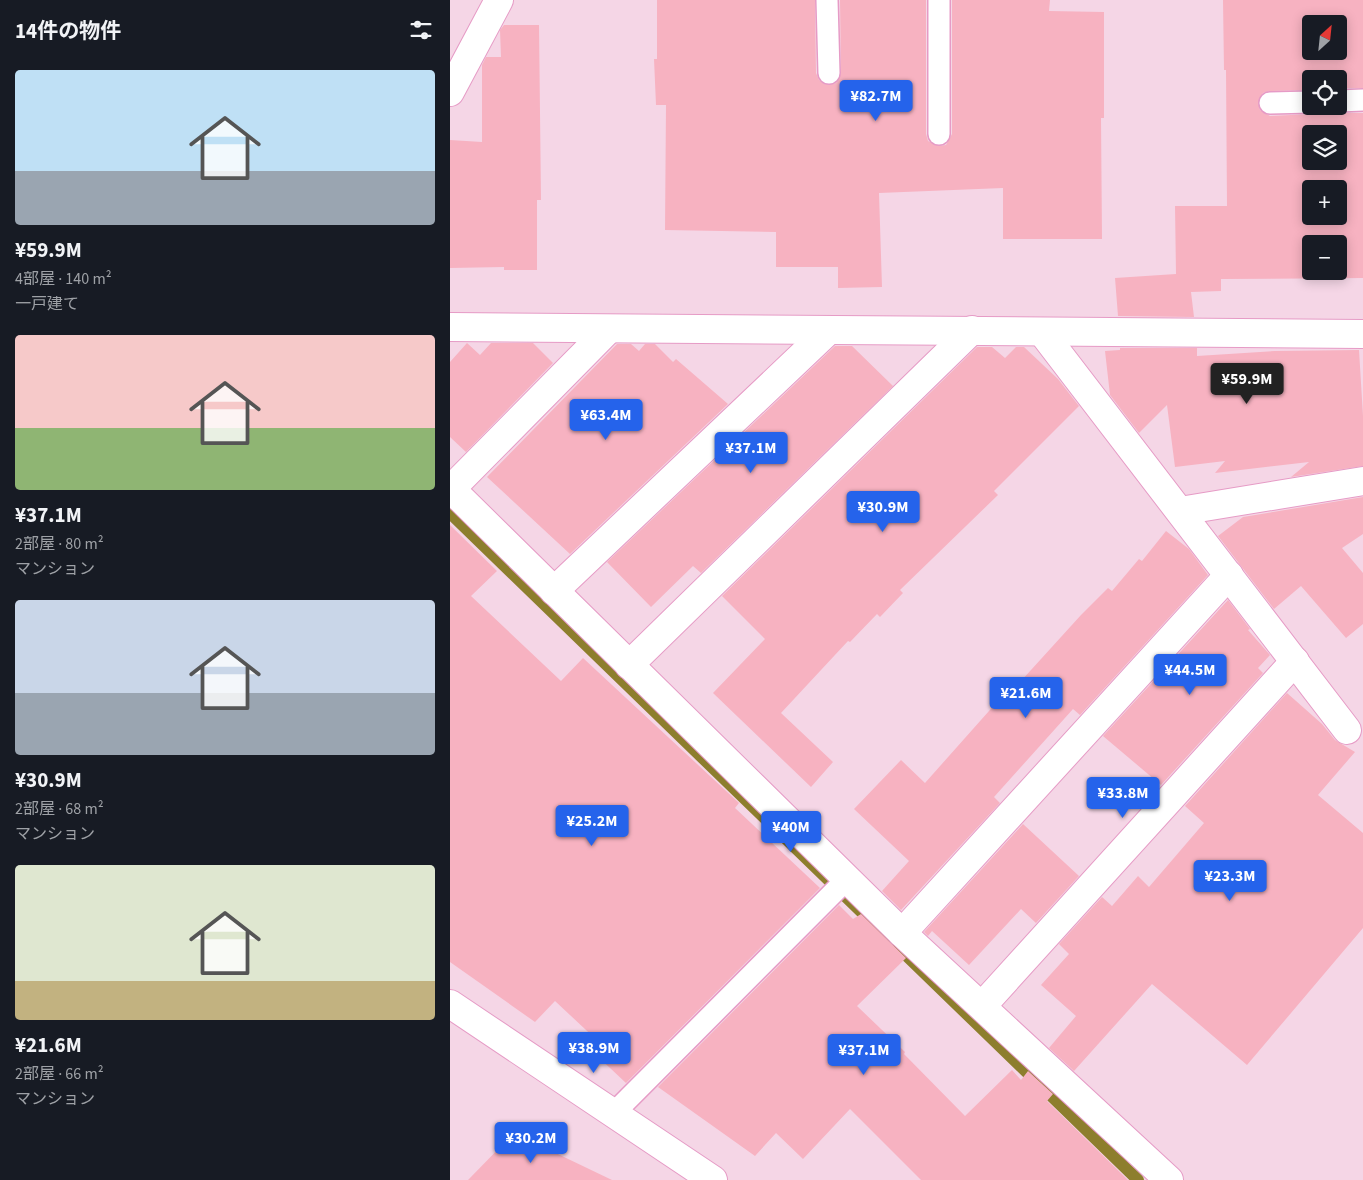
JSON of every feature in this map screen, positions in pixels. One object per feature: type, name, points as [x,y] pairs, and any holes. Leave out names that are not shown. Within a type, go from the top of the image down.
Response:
[{"type":"street","points":[[450,92],[499,0]]},
{"type":"street","points":[[450,327],[1363,334]]},
{"type":"street","points":[[608,329],[451,489],[902,933],[1169,1180]]},
{"type":"street","points":[[554,591],[829,330]]},
{"type":"street","points":[[629,665],[972,330]]},
{"type":"street","points":[[1042,332],[1348,730]]},
{"type":"street","points":[[1180,511],[1363,481]]},
{"type":"street","points":[[902,933],[1229,575]]},
{"type":"street","points":[[982,1006],[1295,661]]},
{"type":"street","points":[[450,1004],[713,1180]]},
{"type":"lane","points":[[827,0],[829,73]]},
{"type":"lane","points":[[939,0],[939,134]]},
{"type":"lane","points":[[1347,100],[1363,100]]},
{"type":"lane","points":[[1270,103],[1302,102]]},
{"type":"lane","points":[[614,1113],[847,879]]},
{"type":"building","points":[[657,0],[815,0],[816,73],[819,80],[829,85],[836,83],[841,73],[840,0],[926,0],[926,134],[928,141],[939,146],[946,145],[952,134],[952,0],[1050,0],[1049,11],[1104,12],[1104,118],[1101,118],[1102,239],[1003,239],[1003,188],[879,193],[882,287],[838,288],[838,267],[776,267],[776,232],[665,230],[666,105],[656,105],[654,59],[657,59]]},
{"type":"building","points":[[1223,0],[1363,0],[1363,88],[1347,88],[1347,70],[1302,70],[1302,90],[1269,91],[1263,93],[1258,103],[1260,110],[1270,116],[1363,113],[1363,278],[1347,278],[1347,235],[1302,235],[1302,278],[1221,279],[1221,291],[1191,292],[1194,317],[1118,316],[1115,278],[1176,274],[1175,206],[1227,206],[1226,70],[1224,70]]},
{"type":"building","points":[[504,25],[539,25],[541,200],[537,200],[537,270],[504,270],[504,267],[450,268],[450,140],[482,142],[482,65],[486,57],[501,57],[500,30]]},
{"type":"building","points":[[467,343],[480,355],[491,343],[533,343],[553,363],[466,452],[450,437],[450,362]]},
{"type":"building","points":[[617,344],[631,344],[639,351],[645,344],[655,344],[673,362],[676,359],[728,404],[570,554],[487,477]]},
{"type":"building","points":[[835,346],[852,346],[893,386],[701,573],[693,566],[651,607],[607,562]]},
{"type":"building","points":[[977,347],[992,347],[1005,358],[1016,347],[1024,347],[1058,379],[1079,406],[994,491],[998,495],[900,590],[903,593],[880,617],[877,614],[850,642],[848,641],[781,713],[833,762],[811,787],[713,693],[765,639],[722,596]]},
{"type":"building","points":[[1120,348],[1197,348],[1197,356],[1275,351],[1359,350],[1363,416],[1363,466],[1291,477],[1309,462],[1215,473],[1225,461],[1175,467],[1167,405],[1139,433],[1110,395],[1105,351],[1120,350]]},
{"type":"building","points":[[1363,497],[1363,534],[1342,548],[1363,573],[1363,624],[1346,638],[1301,586],[1274,609],[1218,536],[1243,517]]},
{"type":"building","points":[[450,525],[497,571],[471,596],[561,681],[583,658],[739,803],[735,808],[820,888],[626,1083],[593,1052],[601,1044],[555,1001],[535,1022],[450,962]]},
{"type":"building","points":[[1166,531],[1189,549],[1208,575],[1080,715],[1073,709],[994,797],[1000,803],[901,910],[882,891],[909,861],[854,809],[901,760],[925,783],[997,702],[1000,704],[1108,588],[1112,591],[1139,559],[1142,561]]},
{"type":"building","points":[[1228,600],[1250,629],[1248,630],[1270,655],[1258,668],[1263,673],[1161,785],[1103,736]]},
{"type":"building","points":[[1287,693],[1322,724],[1335,740],[1355,752],[1318,795],[1363,833],[1363,928],[1247,1065],[1152,984],[1074,1071],[1049,1048],[1076,1016],[1041,985],[1069,954],[1059,944],[1102,897],[1112,906],[1138,876],[1149,887],[1204,823],[1185,806]]},
{"type":"building","points":[[1023,824],[1079,876],[1036,923],[1021,909],[969,965],[932,931],[928,936],[924,932]]},
{"type":"building","points":[[839,905],[853,919],[861,914],[906,958],[857,1006],[905,1052],[904,1054],[965,1116],[1012,1070],[1021,1080],[1028,1071],[1053,1094],[1047,1101],[1128,1180],[921,1180],[850,1109],[803,1159],[776,1133],[755,1156],[658,1087]]},
{"type":"building","points":[[514,1133],[612,1180],[468,1180]]},
{"type":"waterway","points":[[450,513],[1138,1180]]}]
